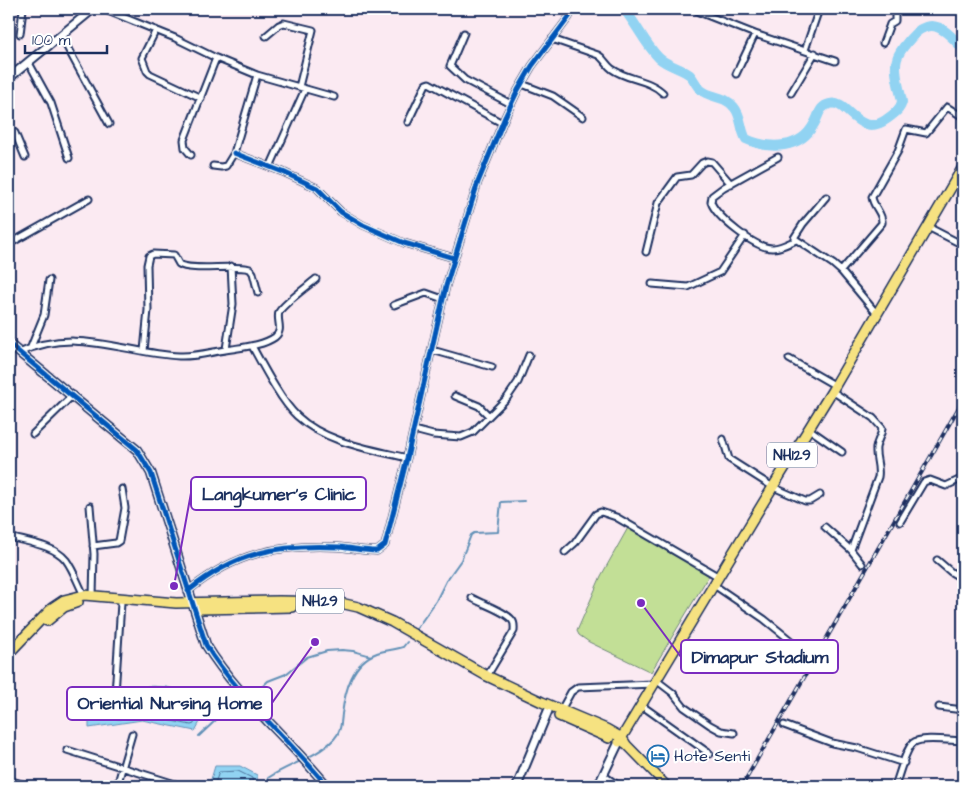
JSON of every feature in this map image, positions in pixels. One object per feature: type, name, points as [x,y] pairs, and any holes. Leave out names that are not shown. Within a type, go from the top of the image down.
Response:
[{"type":"highway","name":"NH129","points":[[622,741],[641,705],[834,388],[963,167]]},
{"type":"highway","name":"NH29","points":[[9,654],[52,608],[64,600],[89,595],[192,606],[324,601],[347,604],[373,613],[405,628],[487,676],[622,741]]},
{"type":"highway","name":"NH29","points":[[9,662],[47,621],[64,607],[86,601],[192,606],[307,606],[344,608],[393,628],[477,676],[548,711],[622,741]]},
{"type":"main road","points":[[622,741],[667,786]]},
{"type":"street","points":[[20,34],[23,9]]},
{"type":"street","points":[[103,9],[156,30],[257,75],[334,97]]},
{"type":"street","points":[[188,591],[214,571],[262,552],[288,547],[341,548],[370,551],[380,550],[386,541],[414,430],[443,299],[478,182],[511,104],[532,66],[569,17],[572,9]]},
{"type":"street","points":[[696,9],[699,12],[755,34],[835,61]]},
{"type":"street","points":[[805,50],[819,9]]},
{"type":"street","points":[[883,43],[890,24],[895,22],[895,9]]},
{"type":"street","points":[[9,78],[91,10]]},
{"type":"street","points":[[266,36],[284,23],[313,30],[299,87]]},
{"type":"street","points":[[156,30],[142,58],[147,71],[201,98]]},
{"type":"street","points":[[464,33],[450,66],[465,80],[511,104]]},
{"type":"street","points":[[736,74],[755,34]]},
{"type":"street","points":[[61,36],[108,124]]},
{"type":"street","points":[[552,39],[598,55],[612,69],[653,85],[663,93]]},
{"type":"street","points":[[791,93],[815,53]]},
{"type":"street","points":[[191,155],[186,148],[184,140],[216,58]]},
{"type":"street","points":[[29,63],[51,104],[69,158]]},
{"type":"street","points":[[213,166],[226,166],[234,153],[257,75]]},
{"type":"street","points":[[408,122],[426,84],[429,83],[502,123]]},
{"type":"street","points":[[522,84],[553,96],[584,117]]},
{"type":"street","points":[[270,166],[305,89]]},
{"type":"street","points":[[841,271],[882,223],[882,217],[874,205],[872,197],[898,151],[905,130],[926,133],[947,107],[963,117]]},
{"type":"street","points":[[9,128],[15,133],[25,157]]},
{"type":"street","points":[[234,153],[270,166],[317,188],[341,212],[363,225],[404,243],[454,258]]},
{"type":"street","points":[[778,157],[717,192],[712,196],[710,202],[722,219],[745,235],[769,248],[779,247],[796,240]]},
{"type":"street","points":[[646,252],[658,203],[677,177],[691,175],[707,160],[712,162],[731,184]]},
{"type":"street","points":[[826,197],[794,236],[796,240],[841,271],[877,315]]},
{"type":"street","points":[[9,244],[89,199]]},
{"type":"street","points":[[928,227],[963,246]]},
{"type":"street","points":[[652,284],[688,287],[714,276],[720,272],[745,235]]},
{"type":"street","points":[[144,351],[148,310],[147,265],[149,256],[153,254],[174,255],[179,264],[188,267],[231,266],[250,269],[253,272],[258,293]]},
{"type":"street","points":[[226,350],[232,304],[231,266]]},
{"type":"street","points":[[19,353],[52,342],[68,340],[103,343],[164,355],[194,356],[252,346],[278,335],[280,330],[278,317],[281,309],[316,279]]},
{"type":"street","points":[[31,348],[44,315],[49,280]]},
{"type":"street","points":[[394,305],[426,292],[443,299]]},
{"type":"street","points":[[9,344],[132,445],[144,460],[150,473],[206,645],[213,657],[257,710],[305,759],[327,786]]},
{"type":"street","points":[[252,346],[286,403],[297,416],[327,435],[351,444],[407,458]]},
{"type":"street","points":[[432,350],[492,367]]},
{"type":"street","points":[[414,430],[461,437],[473,432],[507,398],[518,382],[529,355]]},
{"type":"street","points":[[789,359],[834,388],[873,418],[882,428],[882,433],[876,444],[879,464],[878,477],[852,550]]},
{"type":"street","points":[[33,434],[73,395]]},
{"type":"street","points":[[455,396],[479,406],[489,416]]},
{"type":"street","points":[[809,429],[842,452]]},
{"type":"street","points":[[723,439],[726,452],[733,463],[772,487],[805,501],[820,495]]},
{"type":"street","points":[[900,522],[924,482],[930,480],[946,486],[963,478]]},
{"type":"street","points":[[93,546],[119,541],[125,508],[122,490]]},
{"type":"street","points":[[89,595],[93,546],[90,506]]},
{"type":"street","points":[[565,552],[575,543],[596,514],[601,512],[608,513],[719,577]]},
{"type":"street","points":[[825,527],[852,550],[862,564]]},
{"type":"street","points":[[9,537],[48,548],[61,554],[89,595]]},
{"type":"street","points":[[937,560],[963,579]]},
{"type":"street","points":[[714,586],[764,619],[790,640]]},
{"type":"street","points":[[472,598],[512,619],[515,624],[514,631],[487,676]]},
{"type":"street","points":[[115,694],[121,603]]},
{"type":"street","points":[[561,710],[571,692],[578,687],[655,682],[673,693],[684,707],[710,726],[721,731],[734,733]]},
{"type":"street","points":[[641,705],[710,754]]},
{"type":"street","points":[[939,707],[963,710]]},
{"type":"street","points":[[517,786],[548,711]]},
{"type":"street","points":[[784,725],[832,743],[856,748],[904,763]]},
{"type":"street","points":[[117,786],[132,734]]},
{"type":"street","points":[[895,786],[909,749],[914,743],[921,740],[963,741]]},
{"type":"street","points":[[598,786],[622,741]]},
{"type":"street","points":[[67,750],[174,784]]},
{"type":"street","points":[[603,775],[619,786]]},
{"type":"street","points":[[9,780],[28,786]]},
{"type":"green space","points":[[629,526],[711,572],[651,672],[589,642],[579,635],[577,631],[601,576]]},
{"type":"water","points":[[148,686],[166,687],[182,691],[182,696],[201,699],[200,722],[195,731],[142,720],[89,728],[89,720],[94,713],[116,707],[118,699],[124,695]]},
{"type":"water","points":[[215,766],[240,766],[257,775],[258,786],[209,786]]},
{"type":"waterway","points":[[624,9],[649,47],[659,58],[690,75],[705,93],[722,98],[730,103],[737,111],[746,139],[765,145],[784,145],[793,143],[801,138],[814,124],[821,109],[830,104],[842,107],[854,118],[868,125],[877,124],[890,117],[898,110],[902,102],[896,74],[898,56],[910,39],[925,27],[932,26],[945,31],[963,49]]},
{"type":"waterway","points":[[415,631],[461,560],[471,535],[474,533],[498,532],[501,502],[524,501]]},
{"type":"waterway","points":[[269,786],[268,778],[311,756],[327,746],[336,736],[340,727],[343,705],[351,678],[361,663],[377,653],[403,647],[407,642]]},
{"type":"waterway","points":[[252,697],[268,681],[286,674],[307,657],[327,651],[342,650],[371,656]]},
{"type":"waterway","points":[[199,736],[217,719],[232,712],[244,703]]},
{"type":"railway","points":[[742,786],[963,400]]},
{"type":"cycle path","points":[[188,591],[223,567],[259,553],[277,549],[317,546],[377,551],[385,545],[446,286],[478,182],[518,90],[532,66],[569,17],[572,9]]},
{"type":"cycle path","points":[[234,153],[283,172],[317,188],[341,212],[363,225],[404,243],[454,258]]},
{"type":"cycle path","points":[[9,344],[137,450],[151,473],[206,645],[248,700],[327,786]]},
{"type":"place","name":"Langkumer's Clinic","points":[[174,586]]},
{"type":"place","name":"Dimapur Stadium","points":[[641,603]]},
{"type":"place","name":"Oriential Nursing Home","points":[[315,642]]},
{"type":"place","name":"Hote Senti","points":[[658,756]]}]
